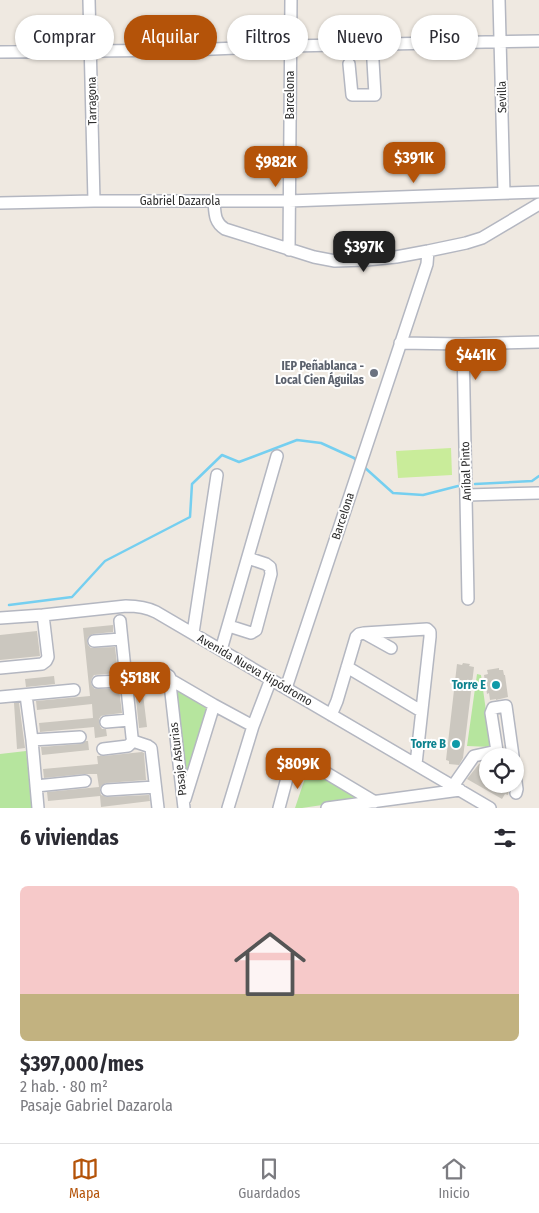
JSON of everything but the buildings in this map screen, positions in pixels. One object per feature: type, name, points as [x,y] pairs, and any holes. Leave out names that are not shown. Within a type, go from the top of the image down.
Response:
[{"type":"street","name":"Tarragona","points":[[89,0],[90,15]]},
{"type":"street","name":"Barcelona","points":[[291,0],[291,15]]},
{"type":"street","name":"Sevilla","points":[[499,0],[504,193]]},
{"type":"street","points":[[401,44],[539,41]]},
{"type":"street","points":[[114,50],[227,48]]},
{"type":"street","points":[[0,52],[15,52]]},
{"type":"street","name":"Tarragona","points":[[91,60],[94,201]]},
{"type":"street","name":"Barcelona","points":[[289,250],[290,60]]},
{"type":"street","points":[[349,64],[352,94],[375,95],[373,60]]},
{"type":"street","name":"Gabriel Dazarola","points":[[0,203],[289,201],[539,192]]},
{"type":"street","points":[[214,201],[216,221],[225,229],[289,250],[334,260],[386,258],[466,243],[482,238],[539,204]]},
{"type":"street","points":[[428,251],[427,264],[400,343],[539,342]]},
{"type":"street","name":"Barcelona","points":[[286,688],[400,343]]},
{"type":"street","name":"Aníbal Pinto","points":[[463,344],[468,599]]},
{"type":"street","points":[[221,650],[277,456]]},
{"type":"street","points":[[193,633],[217,475]]},
{"type":"street","points":[[467,495],[539,492]]},
{"type":"street","points":[[229,626],[251,633],[256,630],[271,574],[270,567],[266,564],[248,558]]},
{"type":"street","name":"Avenida Nueva Hipódromo","points":[[0,618],[137,606],[156,612],[490,808]]},
{"type":"street","points":[[0,668],[42,664],[46,661],[48,657],[43,614]]},
{"type":"street","points":[[120,621],[133,741]]},
{"type":"street","points":[[331,715],[358,634],[424,628],[429,630],[430,637],[416,764]]},
{"type":"street","points":[[364,633],[391,648]]},
{"type":"street","points":[[94,641],[121,640]]},
{"type":"street","points":[[347,667],[421,711]]},
{"type":"street","points":[[157,669],[169,676],[171,680],[253,726]]},
{"type":"street","points":[[228,808],[253,726],[271,679]]},
{"type":"street","name":"Pasaje Asturias","points":[[171,680],[184,805]]},
{"type":"street","points":[[98,682],[125,681]]},
{"type":"street","points":[[0,697],[74,690]]},
{"type":"street","points":[[26,695],[38,808]]},
{"type":"street","points":[[184,805],[214,705]]},
{"type":"street","points":[[496,748],[491,713],[493,708],[506,706],[512,748]]},
{"type":"street","points":[[106,722],[130,720]]},
{"type":"street","points":[[32,740],[80,736]]},
{"type":"street","points":[[103,749],[128,746],[133,741]]},
{"type":"street","points":[[133,741],[151,748],[158,808]]},
{"type":"street","points":[[327,808],[457,788],[474,756],[479,755]]},
{"type":"street","points":[[279,808],[291,763],[296,757],[303,758],[375,802]]},
{"type":"street","points":[[36,786],[85,781]]},
{"type":"street","points":[[107,790],[155,786]]},
{"type":"green space","points":[[451,448],[452,475],[398,478],[396,451]]},
{"type":"green space","points":[[477,674],[481,675],[491,747],[467,746]]},
{"type":"green space","points":[[178,690],[205,705],[207,713],[186,784],[174,692]]},
{"type":"green space","points":[[26,751],[33,808],[0,808],[0,754]]},
{"type":"green space","points":[[309,766],[363,799],[295,808]]},
{"type":"waterway","points":[[9,605],[72,597],[105,561],[190,517],[192,484],[222,455],[239,462],[297,440],[321,443],[357,461]]},
{"type":"waterway","points":[[363,466],[393,493],[423,495],[458,486]]},
{"type":"waterway","points":[[475,484],[532,481],[539,476]]},
{"type":"place","name":"IEP Peñablanca - Local Cien Águilas","points":[[374,373]]},
{"type":"place","name":"Torre E","points":[[496,685]]},
{"type":"place","name":"Torre B","points":[[456,744]]}]
